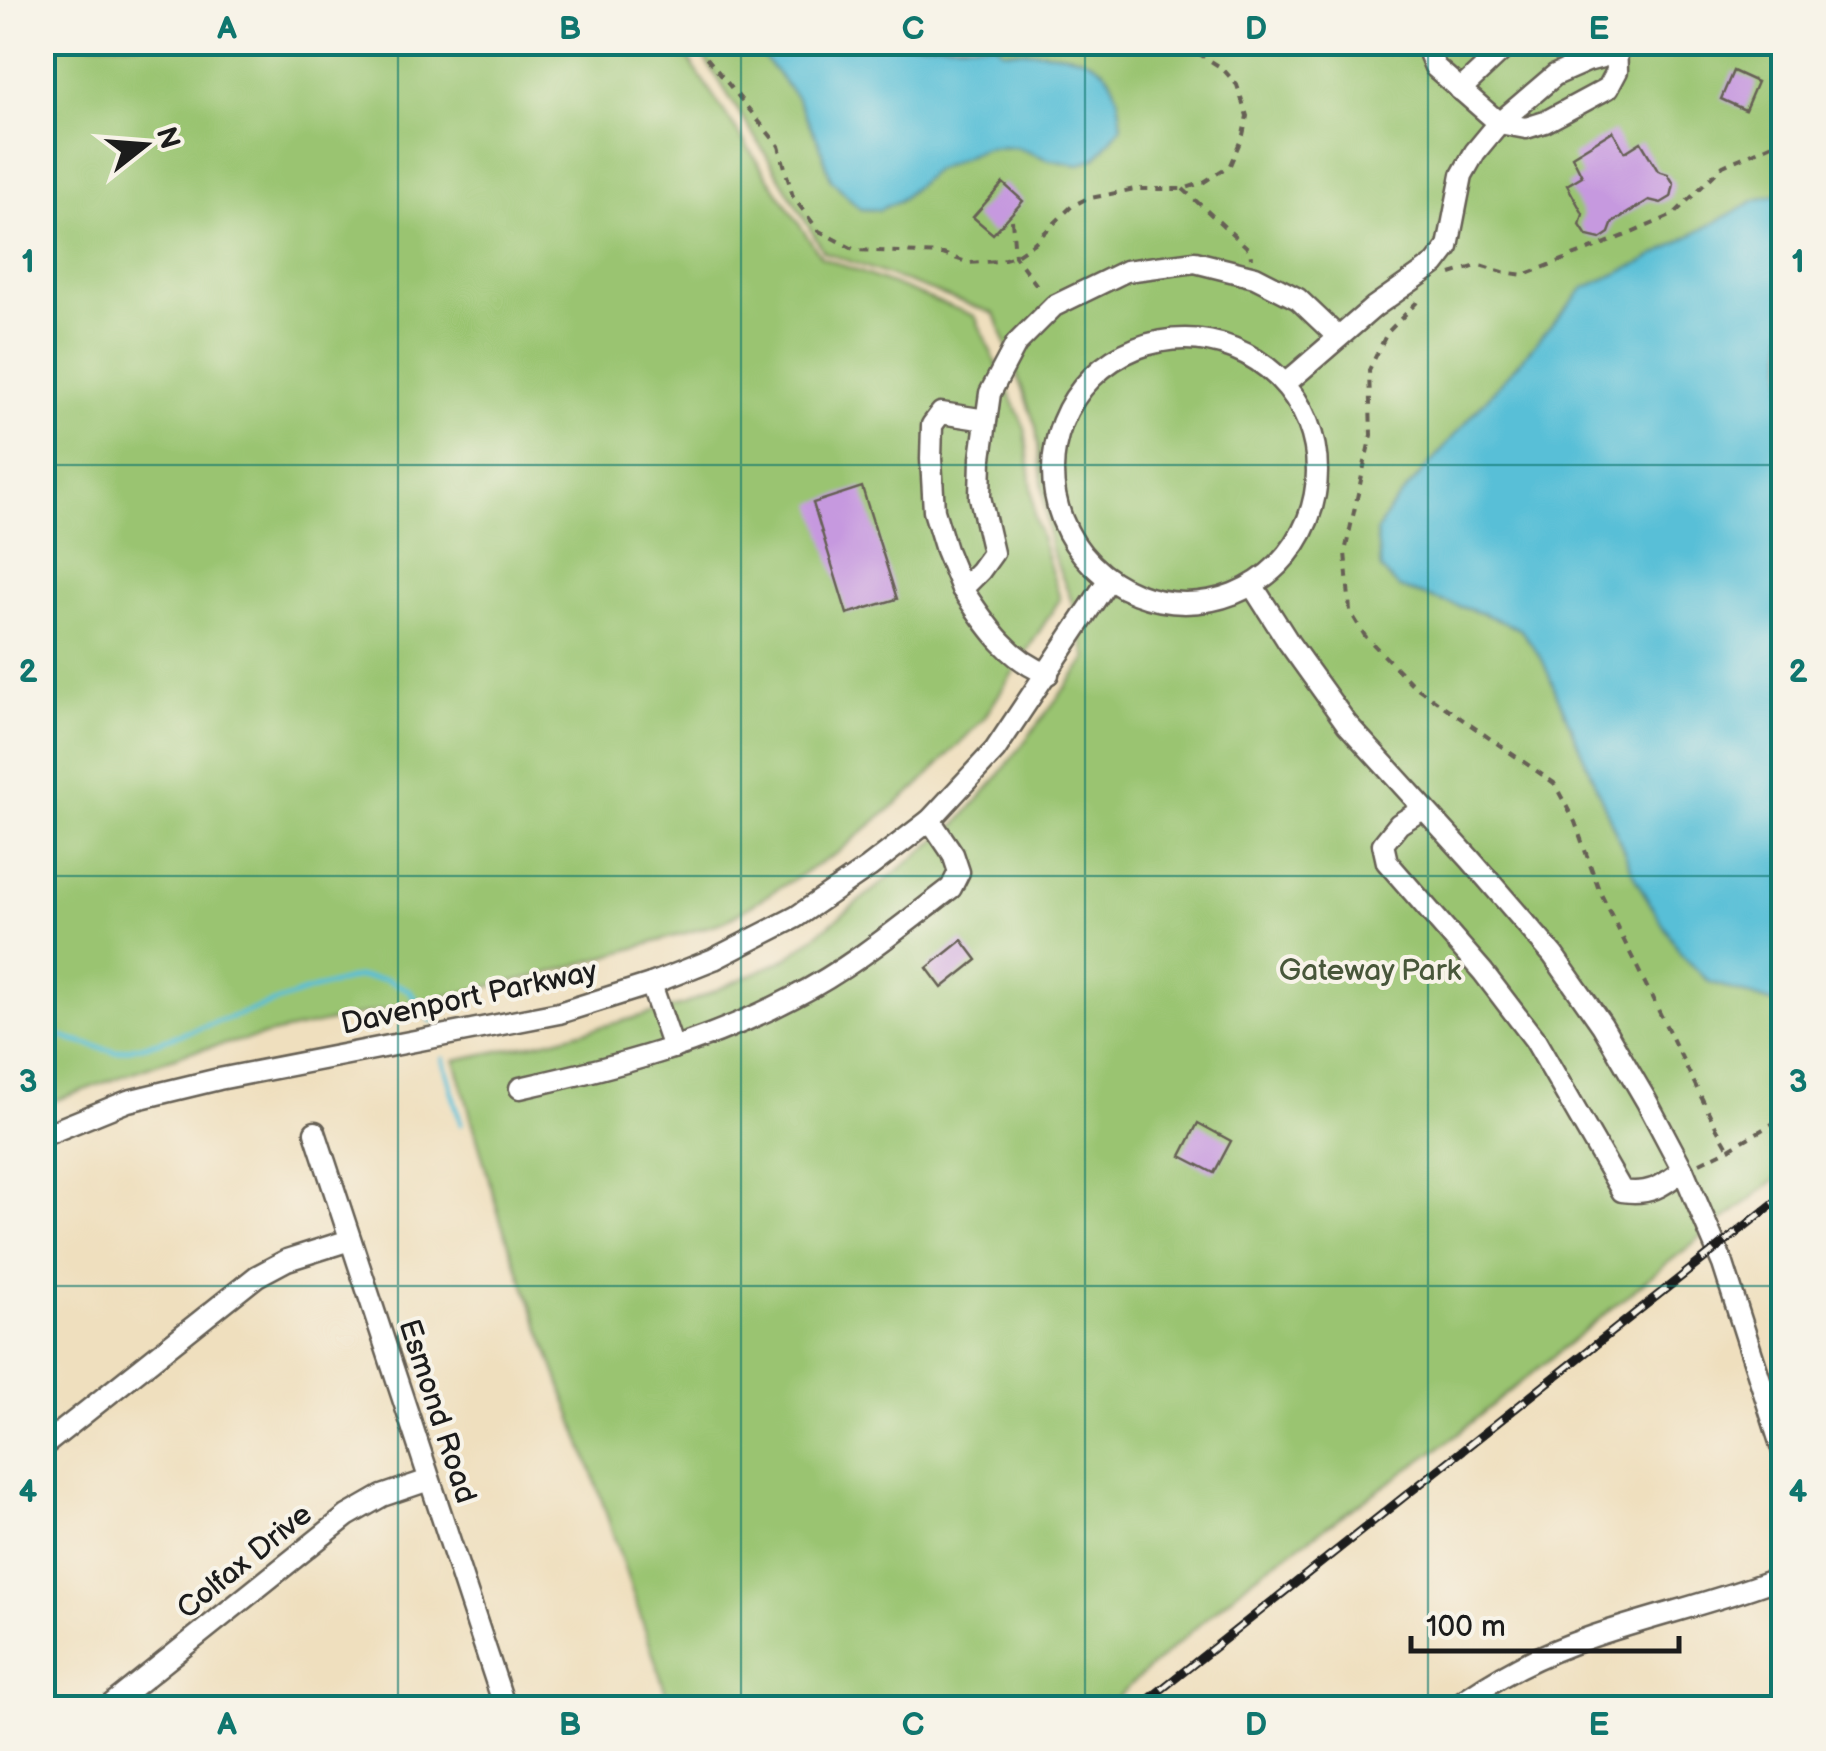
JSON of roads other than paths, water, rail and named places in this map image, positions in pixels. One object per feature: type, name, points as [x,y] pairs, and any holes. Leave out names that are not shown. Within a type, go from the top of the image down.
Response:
[{"type":"street","points":[[1284,384],[1337,336],[1435,264],[1448,247],[1462,175],[1499,123],[1555,75],[1617,48],[1617,71],[1608,88],[1546,122],[1526,128],[1499,123],[1435,67],[1430,55],[1440,42]]},
{"type":"street","points":[[1460,90],[1511,42]]},
{"type":"street","points":[[962,589],[993,553],[980,497],[990,393],[1016,344],[1054,306],[1126,271],[1195,262],[1255,277],[1298,300],[1337,336]]},
{"type":"street","points":[[1170,339],[1202,340],[1233,347],[1261,362],[1284,384],[1306,416],[1316,454],[1316,492],[1304,529],[1282,561],[1252,585],[1225,598],[1195,603],[1165,602],[1136,593],[1109,579],[1085,557],[1068,531],[1057,501],[1053,469],[1057,438],[1069,408],[1087,382],[1111,361],[1139,346],[1170,339]]},
{"type":"street","points":[[986,420],[941,413],[932,424],[934,511],[962,589],[987,626],[1010,652],[1048,674]]},
{"type":"street","name":"Davenport Parkway","points":[[42,1136],[128,1101],[219,1079],[559,1013],[714,959],[796,917],[930,820],[995,750],[1109,579]]},
{"type":"street","points":[[1252,585],[1347,724],[1552,955],[1602,1025],[1683,1170],[1722,1264],[1784,1455]]},
{"type":"street","points":[[1423,809],[1399,824],[1383,844],[1386,862],[1483,972],[1535,1040],[1622,1191],[1640,1194],[1666,1184],[1683,1170]]},
{"type":"street","points":[[520,1088],[608,1068],[716,1033],[794,997],[856,960],[950,888],[958,872],[953,854],[930,820]]},
{"type":"street","points":[[651,984],[673,1048]]},
{"type":"street","name":"Esmond Road","points":[[314,1132],[505,1708]]},
{"type":"street","points":[[42,1447],[257,1276],[287,1260],[350,1240]]},
{"type":"street","name":"Colfax Drive","points":[[108,1708],[347,1516],[382,1496],[429,1480]]},
{"type":"street","points":[[1453,1708],[1520,1666],[1560,1649],[1784,1576]]},
{"type":"water","points":[[752,43],[995,43],[1002,50],[1059,53],[1098,66],[1114,86],[1122,126],[1096,158],[1078,165],[1016,147],[985,148],[934,170],[899,201],[879,210],[860,209],[831,179],[819,143],[796,97]]},
{"type":"water","points":[[1784,193],[1783,1006],[1709,982],[1681,954],[1636,880],[1542,659],[1520,629],[1399,588],[1381,569],[1376,533],[1389,510],[1584,288],[1639,264],[1756,200]]},
{"type":"waterway","points":[[42,1029],[116,1052],[357,977],[386,979],[409,990],[432,1021]]},
{"type":"waterway","points":[[443,1059],[461,1124]]},
{"type":"railway","points":[[1138,1708],[1784,1195]]},
{"type":"park label","name":"Gateway Park","points":[[1370,970]]}]
